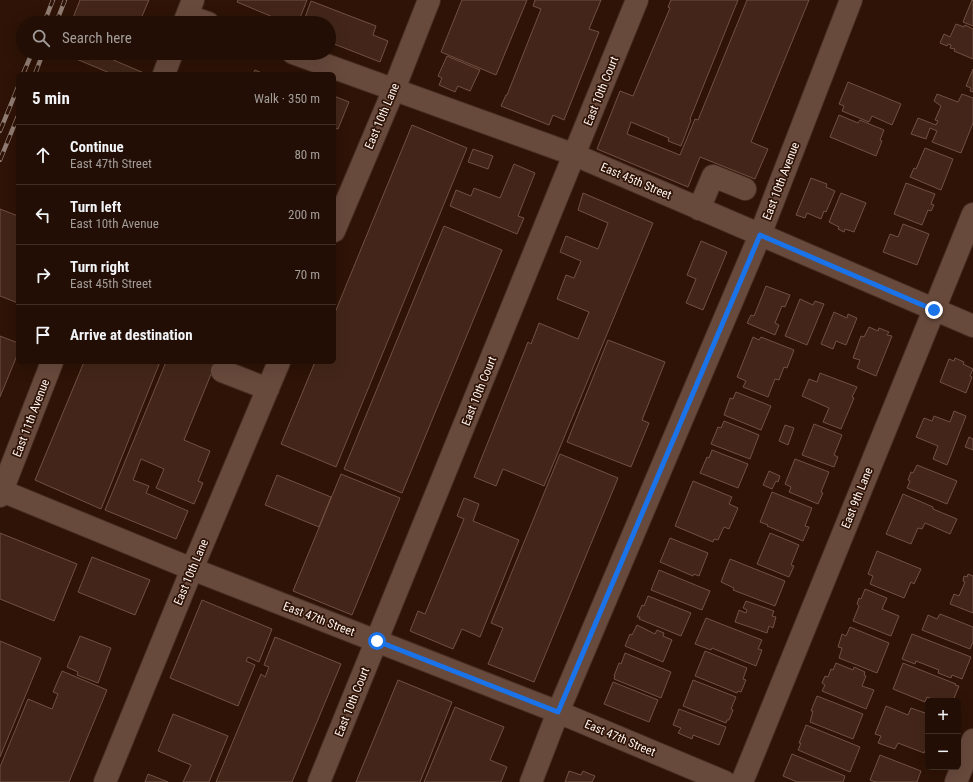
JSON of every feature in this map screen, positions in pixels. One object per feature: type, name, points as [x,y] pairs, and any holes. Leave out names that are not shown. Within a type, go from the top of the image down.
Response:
[{"type":"street","name":"East 10th Lane","points":[[336,226],[394,89],[429,0]]},
{"type":"street","name":"East 10th Court","points":[[319,782],[638,0]]},
{"type":"street","name":"East 10th Avenue","points":[[531,782],[558,712],[760,235],[852,0]]},
{"type":"street","points":[[165,72],[169,60]]},
{"type":"street","name":"East 45th Street","points":[[313,60],[575,155],[973,326]]},
{"type":"street","points":[[699,209],[713,176],[745,189]]},
{"type":"street","name":"East 9th Lane","points":[[742,782],[973,214]]},
{"type":"street","name":"East 11th Avenue","points":[[1,494],[51,364]]},
{"type":"street","name":"East 10th Lane","points":[[105,782],[278,364]]},
{"type":"street","points":[[222,371],[268,389]]},
{"type":"street","name":"East 47th Street","points":[[1,494],[558,712],[725,782]]},
{"type":"street","points":[[956,782],[973,740]]},
{"type":"building","points":[[80,0],[149,0],[142,16],[74,16]]},
{"type":"building","points":[[238,0],[307,0],[301,16],[270,16],[237,2]]},
{"type":"building","points":[[462,0],[527,0],[496,75],[441,52]]},
{"type":"building","points":[[535,0],[601,0],[589,29],[599,32],[564,120],[553,115],[549,125],[501,106],[507,95],[541,9],[533,6]]},
{"type":"building","points":[[671,0],[738,0],[690,119],[691,120],[681,146],[668,141],[669,138],[631,122],[627,134],[680,155],[695,119],[698,120],[747,0],[809,0],[751,142],[768,149],[755,179],[700,157],[688,187],[597,149],[620,91],[633,96],[670,8],[668,7]]},
{"type":"building","points":[[973,0],[973,26],[963,22]]},
{"type":"building","points":[[311,1],[376,26],[373,35],[388,41],[380,62],[336,45],[336,16],[306,16]]},
{"type":"building","points":[[956,24],[964,27],[965,25],[973,29],[973,59],[954,51],[955,49],[950,48],[951,45],[948,44],[947,46],[940,43],[944,34],[950,37]]},
{"type":"building","points":[[447,56],[480,70],[470,91],[458,86],[455,92],[439,85],[442,78],[438,76]]},
{"type":"building","points":[[79,60],[113,60],[142,72],[114,72],[107,72]]},
{"type":"building","points":[[973,69],[973,92],[970,91],[971,88],[966,86]]},
{"type":"building","points":[[848,82],[901,104],[892,125],[872,116],[869,122],[842,111],[844,106],[839,104]]},
{"type":"building","points":[[937,94],[958,102],[962,94],[973,98],[973,123],[961,153],[932,142],[937,131],[930,128],[926,139],[911,134],[918,118],[936,125],[938,121],[935,120],[941,106],[934,101]]},
{"type":"building","points":[[336,97],[349,102],[338,129],[336,128]]},
{"type":"building","points":[[839,115],[858,123],[860,120],[884,130],[880,140],[882,141],[876,156],[830,137]]},
{"type":"building","points":[[412,125],[467,148],[336,467],[281,444],[314,364],[336,364],[336,310]]},
{"type":"building","points":[[925,148],[953,159],[941,190],[910,177],[914,168],[916,169]]},
{"type":"building","points":[[473,149],[493,156],[488,169],[468,162]]},
{"type":"building","points":[[514,164],[535,173],[518,216],[524,218],[517,234],[450,206],[456,190],[471,196],[474,188],[500,198]]},
{"type":"building","points":[[811,178],[827,184],[826,187],[835,191],[826,212],[824,211],[821,219],[807,213],[805,218],[796,215]]},
{"type":"building","points":[[906,183],[935,194],[931,204],[934,205],[931,211],[928,210],[922,225],[894,214]]},
{"type":"building","points":[[583,193],[653,223],[544,486],[503,469],[496,486],[474,477],[528,342],[531,344],[539,323],[578,339],[589,312],[557,299],[566,275],[574,278],[581,261],[560,252],[566,236],[598,249],[608,223],[578,210]]},
{"type":"building","points":[[841,193],[866,203],[854,232],[845,229],[844,232],[838,229],[839,227],[829,222]]},
{"type":"building","points":[[0,209],[16,215],[16,302],[0,296]]},
{"type":"building","points":[[903,224],[929,234],[917,265],[883,252],[890,234],[898,237]]},
{"type":"building","points":[[444,226],[502,250],[402,493],[344,469]]},
{"type":"building","points":[[701,241],[727,252],[703,310],[686,303],[696,279],[687,275]]},
{"type":"building","points":[[766,286],[790,295],[785,307],[782,306],[775,323],[779,325],[775,335],[747,323],[751,315],[754,316]]},
{"type":"building","points":[[800,299],[813,305],[815,301],[824,304],[807,345],[785,336]]},
{"type":"building","points":[[834,312],[847,318],[848,314],[857,318],[846,345],[836,341],[833,349],[821,344]]},
{"type":"building","points":[[869,327],[878,331],[879,328],[889,332],[887,335],[892,336],[876,376],[857,368],[860,360],[853,358],[861,336],[864,337]]},
{"type":"building","points":[[0,336],[16,342],[16,358],[0,397]]},
{"type":"building","points":[[753,337],[759,340],[761,337],[794,350],[787,368],[784,367],[779,380],[775,379],[768,397],[743,387],[746,381],[737,377]]},
{"type":"building","points":[[608,340],[665,362],[642,420],[649,423],[631,467],[567,442]]},
{"type":"building","points":[[955,358],[964,362],[963,364],[973,369],[970,376],[972,377],[966,393],[940,382],[949,359],[954,361]]},
{"type":"building","points":[[83,364],[159,364],[101,509],[35,480]]},
{"type":"building","points":[[165,364],[215,364],[184,440],[210,451],[198,481],[203,483],[194,504],[156,488],[164,469],[141,459],[133,480],[149,486],[146,493],[188,511],[176,539],[105,510]]},
{"type":"building","points":[[820,373],[857,387],[841,429],[823,422],[829,408],[802,396],[809,379],[817,382]]},
{"type":"building","points":[[736,392],[771,406],[761,430],[724,415],[730,398],[733,399]]},
{"type":"building","points":[[954,411],[966,416],[947,465],[933,459],[938,446],[916,437],[924,418],[932,421],[934,416],[950,422]]},
{"type":"building","points":[[724,421],[759,435],[750,459],[711,444],[718,427],[721,428]]},
{"type":"building","points":[[814,424],[842,435],[834,455],[838,457],[834,467],[802,455]]},
{"type":"building","points":[[785,425],[794,428],[788,445],[779,441]]},
{"type":"building","points":[[969,437],[973,439],[973,450],[965,447]]},
{"type":"building","points":[[712,450],[748,464],[738,488],[700,473]]},
{"type":"building","points":[[560,454],[618,478],[534,682],[488,664],[503,628],[491,623]]},
{"type":"building","points":[[795,459],[829,472],[818,504],[789,492],[791,487],[785,484]]},
{"type":"building","points":[[917,465],[957,481],[947,504],[907,488],[910,481],[908,480],[911,472],[913,473]]},
{"type":"building","points":[[769,471],[780,476],[778,482],[776,481],[772,489],[763,485]]},
{"type":"building","points":[[341,474],[400,498],[352,615],[293,591]]},
{"type":"building","points":[[277,475],[331,497],[319,527],[265,505]]},
{"type":"building","points":[[693,481],[732,497],[729,504],[738,508],[729,529],[724,527],[718,540],[714,539],[713,542],[675,526]]},
{"type":"building","points":[[772,492],[812,508],[805,526],[809,527],[803,541],[760,522]]},
{"type":"building","points":[[903,494],[957,519],[950,534],[925,523],[922,529],[918,528],[911,544],[886,534]]},
{"type":"building","points":[[464,498],[479,504],[473,521],[519,540],[480,637],[462,629],[453,649],[410,631],[418,611],[425,614],[464,519],[457,516]]},
{"type":"building","points":[[0,533],[77,564],[54,621],[0,599]]},
{"type":"building","points":[[770,533],[799,545],[791,565],[794,566],[789,577],[757,564]]},
{"type":"building","points":[[670,538],[708,553],[699,576],[694,574],[693,576],[660,562]]},
{"type":"building","points":[[877,551],[921,569],[914,584],[911,582],[904,598],[870,584],[873,576],[868,574]]},
{"type":"building","points":[[92,557],[150,580],[135,615],[78,592]]},
{"type":"building","points":[[730,559],[785,581],[775,606],[733,590],[734,588],[721,582]]},
{"type":"building","points":[[659,570],[710,591],[702,610],[651,590]]},
{"type":"building","points":[[968,574],[973,576],[973,613],[950,604],[954,594],[959,596],[965,582],[963,581],[964,576],[967,577]]},
{"type":"building","points":[[865,589],[887,598],[882,609],[899,616],[891,636],[853,621],[859,606],[857,604],[859,598],[861,599]]},
{"type":"building","points":[[648,596],[691,613],[681,636],[637,617]]},
{"type":"building","points":[[202,600],[272,629],[259,662],[248,657],[246,661],[255,665],[238,706],[170,678]]},
{"type":"building","points":[[746,601],[774,611],[772,616],[776,617],[773,628],[769,626],[767,633],[735,622],[739,610],[746,613],[747,610],[743,608]]},
{"type":"building","points":[[940,614],[973,627],[973,642],[970,649],[922,630],[928,615],[937,619]]},
{"type":"building","points":[[706,618],[762,640],[758,649],[762,650],[756,666],[712,648],[711,650],[695,644]]},
{"type":"building","points":[[637,625],[655,634],[657,630],[664,633],[663,636],[672,640],[663,662],[625,646],[630,634],[632,635]]},
{"type":"building","points":[[850,627],[889,643],[877,673],[839,658],[842,648],[838,647],[842,634],[846,636]]},
{"type":"building","points":[[912,634],[971,657],[962,679],[952,675],[951,678],[938,673],[939,670],[916,661],[915,664],[902,659]]},
{"type":"building","points":[[80,636],[111,648],[98,683],[77,675],[78,672],[67,667]]},
{"type":"building","points":[[275,637],[341,664],[292,782],[216,782],[261,674],[265,677],[269,667],[264,665]]},
{"type":"building","points":[[0,641],[41,658],[0,757]]},
{"type":"building","points":[[705,651],[747,668],[743,679],[746,680],[741,692],[738,691],[737,693],[695,676]]},
{"type":"building","points":[[625,653],[671,672],[661,698],[614,679],[619,663],[621,664]]},
{"type":"building","points":[[836,663],[853,670],[854,667],[865,672],[864,675],[866,676],[862,686],[874,690],[866,709],[822,691],[825,685],[822,683],[825,676],[828,677],[831,669],[833,670]]},
{"type":"building","points":[[903,663],[959,686],[954,698],[927,697],[925,698],[925,702],[893,689]]},
{"type":"building","points":[[62,671],[107,690],[69,782],[0,782],[0,767],[28,699],[52,709],[58,694],[53,692]]},
{"type":"building","points":[[398,680],[452,702],[420,782],[356,782]]},
{"type":"building","points":[[693,680],[736,697],[731,709],[733,710],[729,720],[727,720],[726,723],[683,706]]},
{"type":"building","points":[[613,682],[658,700],[649,722],[604,704]]},
{"type":"building","points":[[817,696],[863,714],[853,739],[810,722],[813,711],[811,711]]},
{"type":"building","points":[[886,706],[908,715],[911,708],[925,713],[924,753],[898,743],[895,749],[878,743],[881,736],[875,734]]},
{"type":"building","points":[[455,707],[504,727],[490,760],[507,767],[501,782],[424,782]]},
{"type":"building","points":[[679,709],[726,727],[719,745],[693,735],[692,739],[678,733],[681,728],[673,725]]},
{"type":"building","points":[[173,714],[228,736],[209,782],[183,782],[191,765],[158,751]]},
{"type":"building","points":[[806,725],[860,747],[850,772],[798,750]]},
{"type":"building","points":[[792,754],[845,776],[843,782],[797,782],[783,776]]},
{"type":"building","points":[[880,755],[921,771],[917,782],[876,782],[870,780]]},
{"type":"building","points":[[569,771],[581,775],[583,771],[595,776],[592,782],[565,782]]},
{"type":"building","points":[[148,774],[168,782],[145,782]]},
{"type":"railway","points":[[47,16],[53,0]]},
{"type":"railway","points":[[59,16],[65,0]]},
{"type":"railway","points":[[24,72],[29,60]]},
{"type":"railway","points":[[36,72],[40,60]]},
{"type":"railway","points":[[0,131],[16,92]]},
{"type":"railway","points":[[0,160],[16,121]]},
{"type":"route","points":[[377,641],[558,712],[760,235],[934,310]]}]
